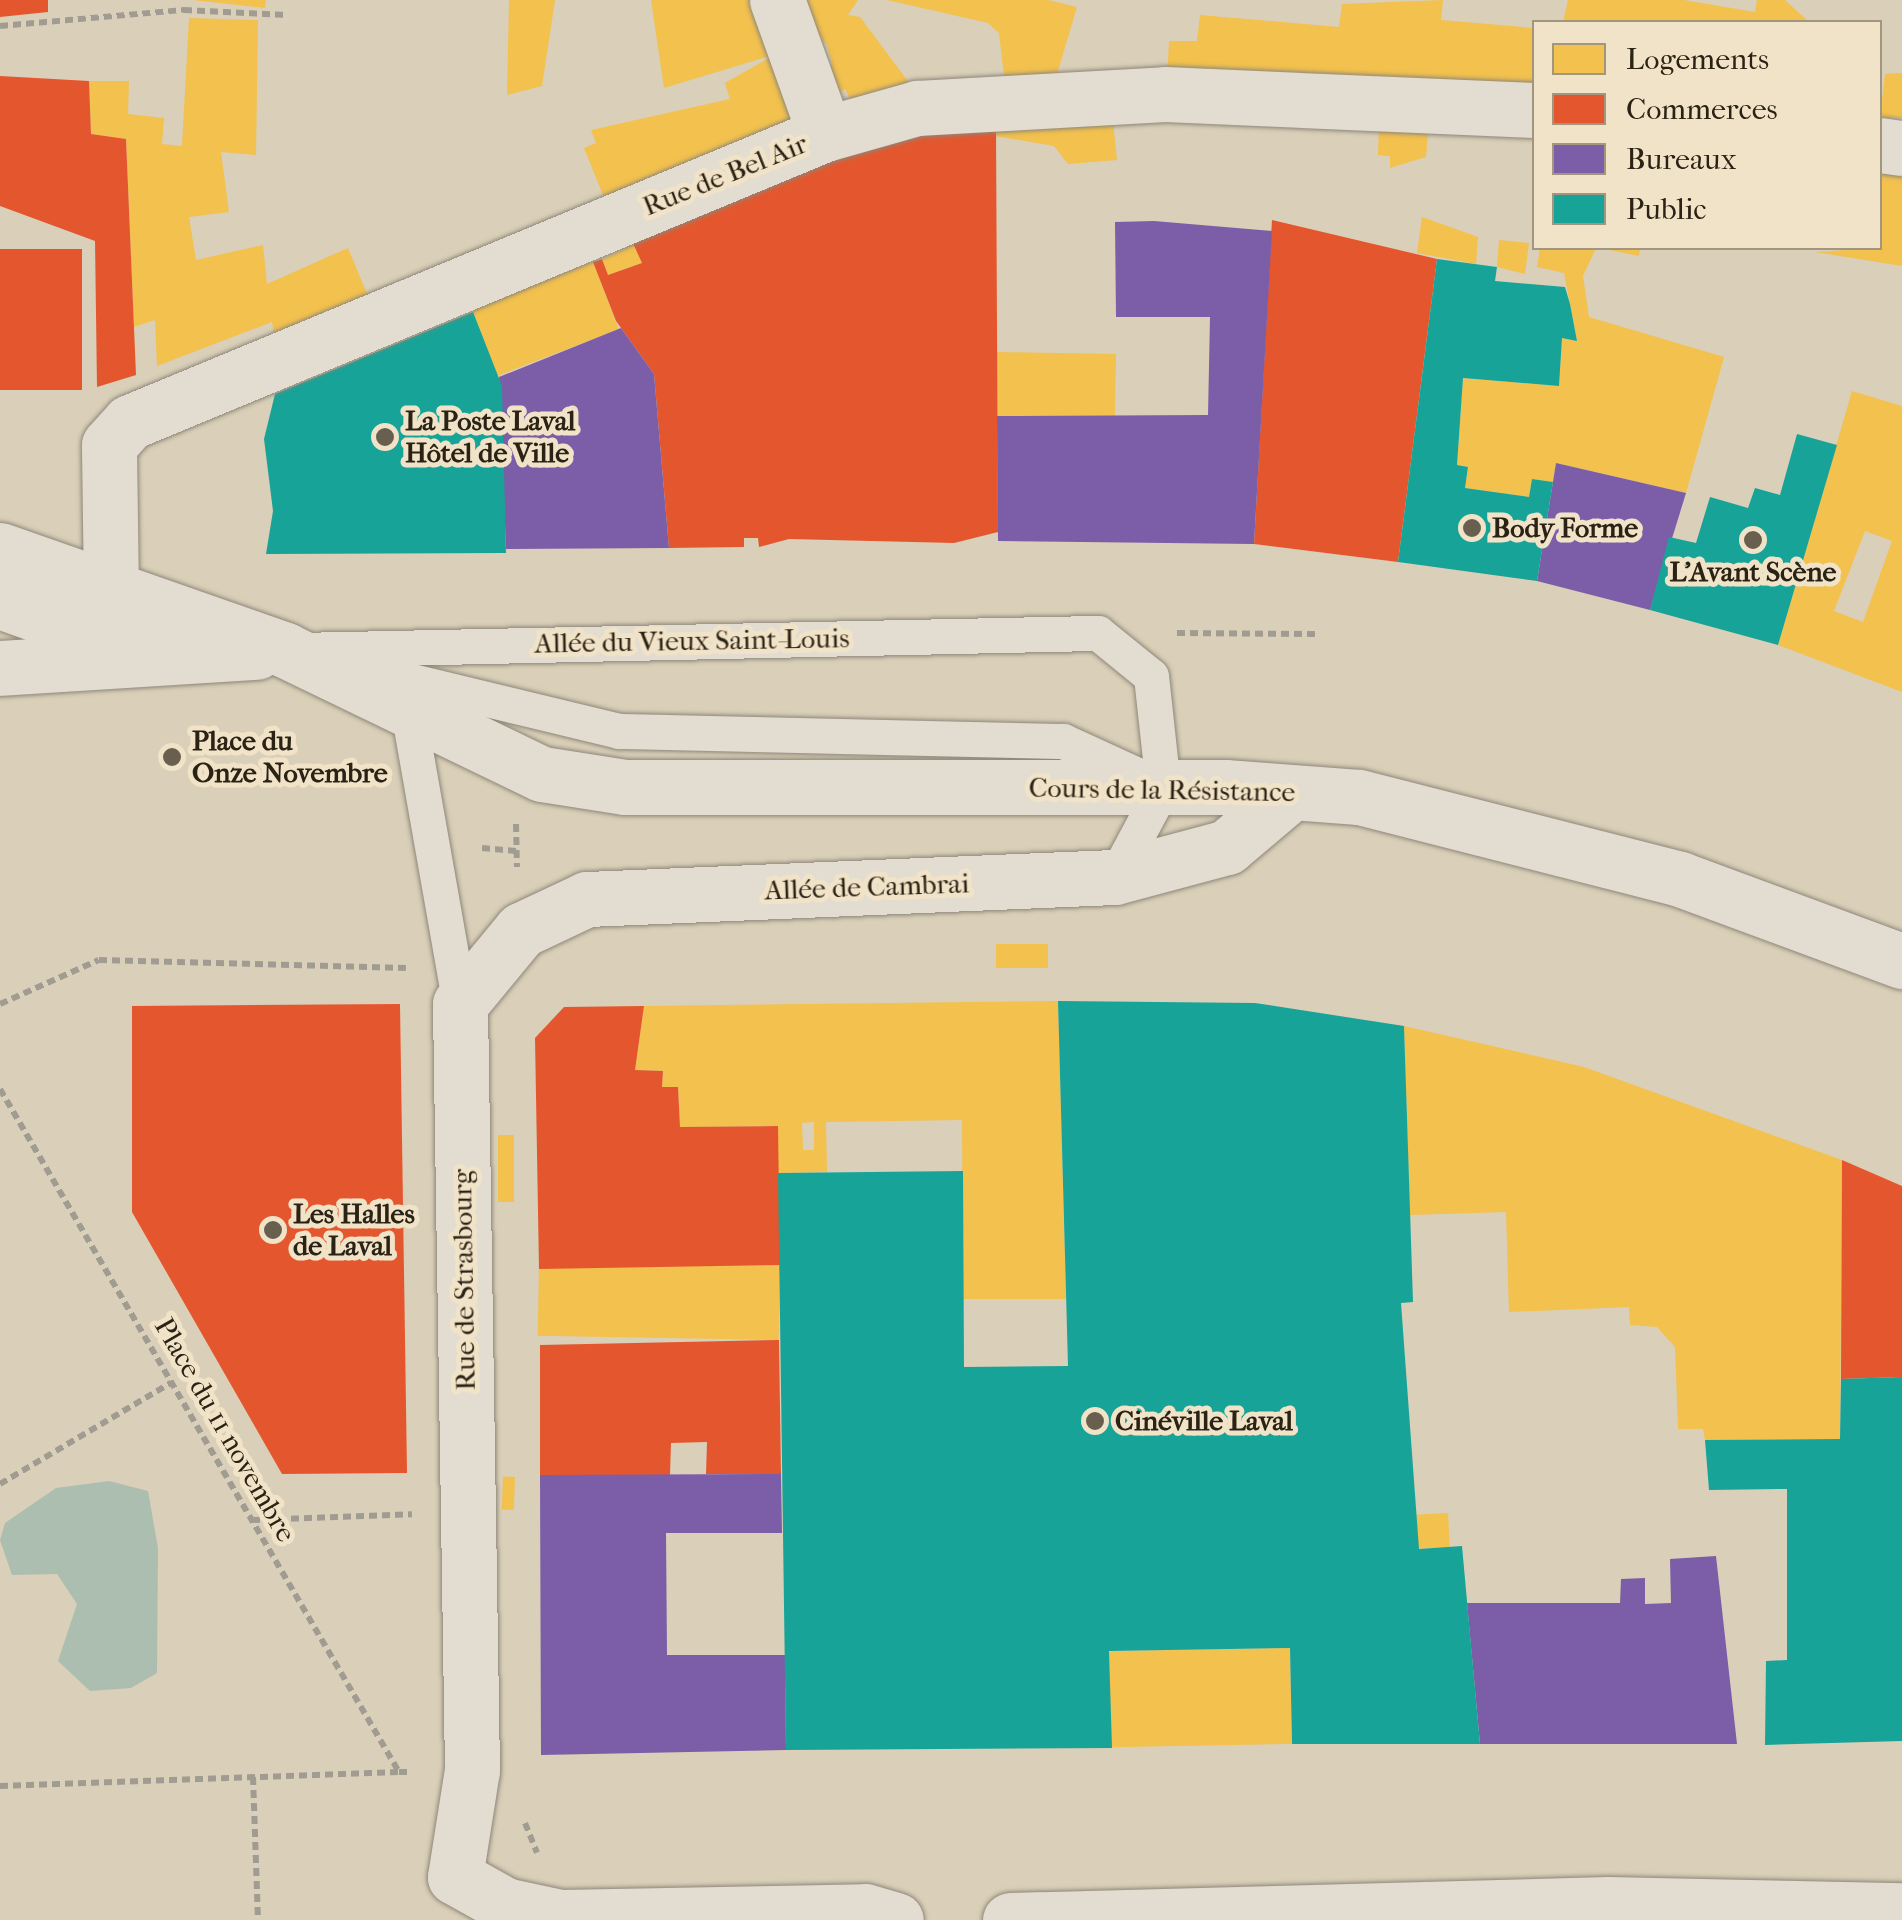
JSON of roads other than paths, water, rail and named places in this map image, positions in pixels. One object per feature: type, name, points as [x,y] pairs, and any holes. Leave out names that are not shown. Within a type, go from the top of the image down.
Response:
[{"type":"street","points":[[776,0],[824,134]]},
{"type":"street","name":"Rue de Bel Air","points":[[111,592],[110,445],[130,422],[824,134],[917,108],[1165,94],[1532,110]]},
{"type":"street","name":"Cours de la Résistance","points":[[0,550],[285,650],[409,716],[529,770],[624,787],[1163,786],[1292,792],[1426,810],[1607,860],[1902,961]]},
{"type":"street","points":[[0,601],[162,659]]},
{"type":"street","points":[[0,668],[285,650]]},
{"type":"street","name":"Allée de Cambrai","points":[[443,986],[521,930],[587,899],[1115,876],[1227,847],[1292,792]]},
{"type":"street","name":"Rue de Strasbourg","points":[[443,986],[472,1770],[458,1863],[504,1905],[560,1916],[866,1911],[896,1920]]},
{"type":"street","points":[[1010,1920],[1608,1904],[1902,1910]]},
{"type":"lane","name":"Allée du Vieux Saint-Louis","points":[[285,650],[1098,633],[1151,676],[1163,786]]},
{"type":"lane","points":[[285,650],[619,731],[1063,741],[1163,786],[1115,876]]},
{"type":"lane","name":"Rue de Strasbourg","points":[[409,716],[443,986]]},
{"type":"place","name":"La Poste Laval Hôtel de Ville","points":[[385,437]]},
{"type":"place","name":"Body Forme","points":[[1472,528]]},
{"type":"place","name":"L'Avant Scène","points":[[1753,540]]},
{"type":"place","name":"Place du Onze Novembre","points":[[172,757]]},
{"type":"place","name":"Les Halles de Laval","points":[[273,1230]]},
{"type":"place","name":"Cinéville Laval","points":[[1095,1421]]}]
